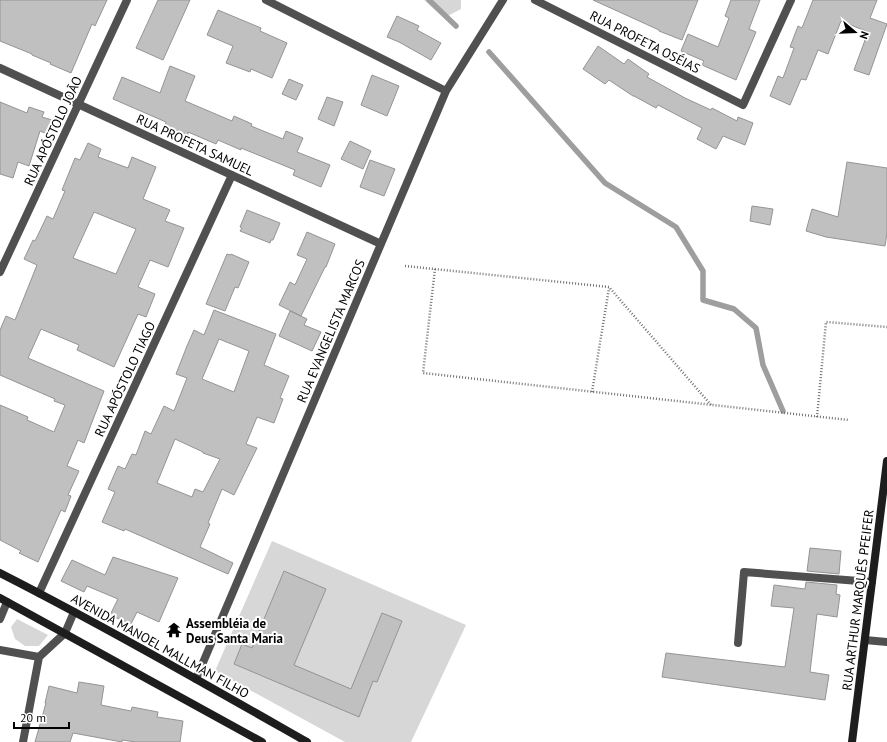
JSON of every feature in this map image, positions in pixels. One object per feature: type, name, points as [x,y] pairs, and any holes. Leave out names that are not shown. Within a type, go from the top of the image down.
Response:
[{"type":"street","name":"RUA APÓSTOLO JOÃO","points":[[0,272],[127,0]]},
{"type":"street","points":[[266,0],[446,91]]},
{"type":"street","name":"RUA EVANGELISTA MARCOS","points":[[196,679],[446,91],[503,0]]},
{"type":"street","name":"RUA PROFETA OSÉIAS","points":[[535,0],[743,105],[791,0]]},
{"type":"street","name":"RUA PROFETA SAMUEL","points":[[0,68],[381,244]]},
{"type":"street","name":"RUA APÓSTOLO TIAGO","points":[[39,593],[232,175]]},
{"type":"street","name":"RUA ARTHUR MARQUÊS PFEIFER","points":[[852,742],[887,461]]},
{"type":"street","points":[[738,643],[744,572],[872,582]]},
{"type":"street","name":"AVENIDA MANOEL MALLMAN FILHO","points":[[0,573],[196,679],[307,742]]},
{"type":"street","points":[[0,619],[3,600],[262,742]]},
{"type":"street","points":[[23,742],[39,657],[65,633],[74,612]]},
{"type":"street","points":[[865,640],[887,642]]},
{"type":"street","points":[[0,650],[39,657]]},
{"type":"path","points":[[405,266],[609,287],[711,405]]},
{"type":"path","points":[[435,270],[423,373],[849,420]]},
{"type":"path","points":[[592,392],[609,287]]},
{"type":"path","points":[[817,417],[826,322],[887,327]]},
{"type":"shaded area","points":[[424,0],[461,0],[461,9],[444,18]]},
{"type":"shaded area","points":[[272,541],[466,625],[411,742],[345,742],[215,671]]},
{"type":"shaded area","points":[[17,619],[48,635],[39,646],[25,646],[15,639],[11,627]]},
{"type":"building","points":[[0,0],[107,0],[95,26],[92,24],[71,73],[32,54],[0,41]]},
{"type":"building","points":[[158,0],[190,0],[163,60],[136,48]]},
{"type":"building","points":[[593,0],[698,0],[682,40],[659,31]]},
{"type":"building","points":[[731,0],[760,0],[749,29],[756,32],[736,80],[702,65],[704,61],[681,51],[688,34],[718,47],[729,18],[725,16]]},
{"type":"building","points":[[813,0],[877,0],[870,18],[887,24],[869,75],[854,70],[868,32],[841,21],[828,54],[818,50],[806,80],[801,79],[790,105],[770,96],[778,76],[783,78],[794,48],[790,47],[798,26],[802,28]]},
{"type":"building","points":[[218,10],[261,28],[260,31],[287,43],[272,78],[251,69],[250,72],[226,63],[233,46],[207,35]]},
{"type":"building","points":[[397,16],[419,26],[417,30],[441,43],[431,60],[387,37]]},
{"type":"building","points":[[598,46],[624,64],[628,59],[649,74],[647,77],[685,98],[711,110],[712,108],[737,121],[738,117],[753,123],[745,145],[723,136],[716,149],[697,139],[702,128],[658,105],[656,108],[633,96],[609,80],[605,84],[583,69]]},
{"type":"building","points":[[170,66],[195,76],[185,101],[232,121],[234,116],[252,124],[251,126],[283,139],[286,131],[303,138],[297,152],[330,165],[321,187],[293,175],[295,170],[218,140],[216,144],[188,132],[188,135],[165,126],[166,122],[113,99],[122,77],[160,93]]},
{"type":"building","points":[[372,75],[399,86],[387,116],[361,105]]},
{"type":"building","points":[[289,79],[303,85],[296,100],[282,94]]},
{"type":"building","points":[[327,97],[343,102],[334,126],[318,119]]},
{"type":"building","points":[[0,102],[27,113],[29,107],[44,112],[42,117],[52,120],[47,134],[40,131],[29,166],[18,162],[13,178],[0,174]]},
{"type":"building","points":[[350,141],[371,151],[363,169],[341,159]]},
{"type":"building","points":[[88,143],[101,149],[98,157],[128,168],[132,157],[156,167],[143,199],[170,210],[165,221],[184,228],[168,267],[150,260],[138,287],[155,294],[146,317],[138,314],[114,367],[77,350],[79,345],[41,329],[28,358],[104,391],[84,443],[78,440],[67,466],[79,471],[68,495],[71,496],[65,512],[61,510],[38,562],[19,553],[21,551],[0,540],[0,405],[28,417],[27,420],[54,432],[65,405],[54,401],[55,399],[0,375],[0,330],[6,316],[15,320],[37,265],[24,259],[33,240],[35,241],[47,216],[53,219],[65,191],[62,190],[75,158],[80,160]],"holes":[[[94,212],[136,229],[116,274],[73,258]]]},
{"type":"building","points":[[370,160],[395,169],[384,196],[360,187]]},
{"type":"building","points":[[847,162],[887,168],[887,233],[885,246],[826,237],[806,231],[812,209],[838,217]]},
{"type":"building","points":[[752,206],[773,209],[770,225],[750,221]]},
{"type":"building","points":[[247,210],[280,223],[273,240],[271,240],[270,243],[240,231],[242,228],[240,227]]},
{"type":"building","points":[[307,232],[335,244],[326,267],[301,316],[279,305],[290,282],[295,285],[307,259],[297,255]]},
{"type":"building","points":[[227,254],[231,254],[249,262],[238,288],[235,287],[225,311],[206,304]]},
{"type":"building","points":[[214,310],[276,334],[264,365],[289,376],[280,398],[283,399],[274,423],[257,417],[246,444],[257,448],[234,495],[222,489],[200,547],[233,563],[228,574],[125,529],[124,531],[102,522],[115,492],[108,489],[118,466],[125,469],[132,454],[136,455],[145,431],[151,434],[164,406],[174,411],[187,378],[176,374],[187,346],[194,330],[204,335]],"holes":[[[219,339],[249,351],[234,392],[202,379]],[[175,439],[203,453],[220,459],[203,492],[195,489],[192,497],[157,483]]]},
{"type":"building","points":[[290,311],[307,319],[304,325],[321,332],[312,351],[279,336]]},
{"type":"building","points":[[810,548],[841,551],[839,574],[807,571]]},
{"type":"building","points":[[113,557],[178,578],[159,622],[137,612],[131,624],[110,615],[118,599],[87,586],[84,592],[61,581],[72,560],[105,575]]},
{"type":"building","points":[[284,571],[326,589],[294,665],[351,689],[382,613],[402,621],[377,682],[373,681],[359,717],[234,664],[242,644],[252,648]]},
{"type":"building","points":[[806,582],[837,585],[836,594],[840,595],[837,617],[817,614],[810,672],[829,675],[825,700],[662,677],[666,653],[785,667],[794,608],[771,606],[774,585],[805,589]]},
{"type":"building","points":[[79,682],[104,686],[101,705],[131,711],[132,707],[158,712],[157,717],[183,721],[180,742],[136,742],[122,740],[122,742],[73,733],[70,742],[35,742],[46,703],[49,686],[77,693]]},
{"type":"waterway","points":[[429,0],[456,26]]},
{"type":"waterway","points":[[489,52],[605,183],[676,227],[703,271],[703,300],[734,309],[756,328],[763,365],[783,411]]},
{"type":"place","name":"Assembléia de Deus Santa Maria","points":[[174,630]]}]
